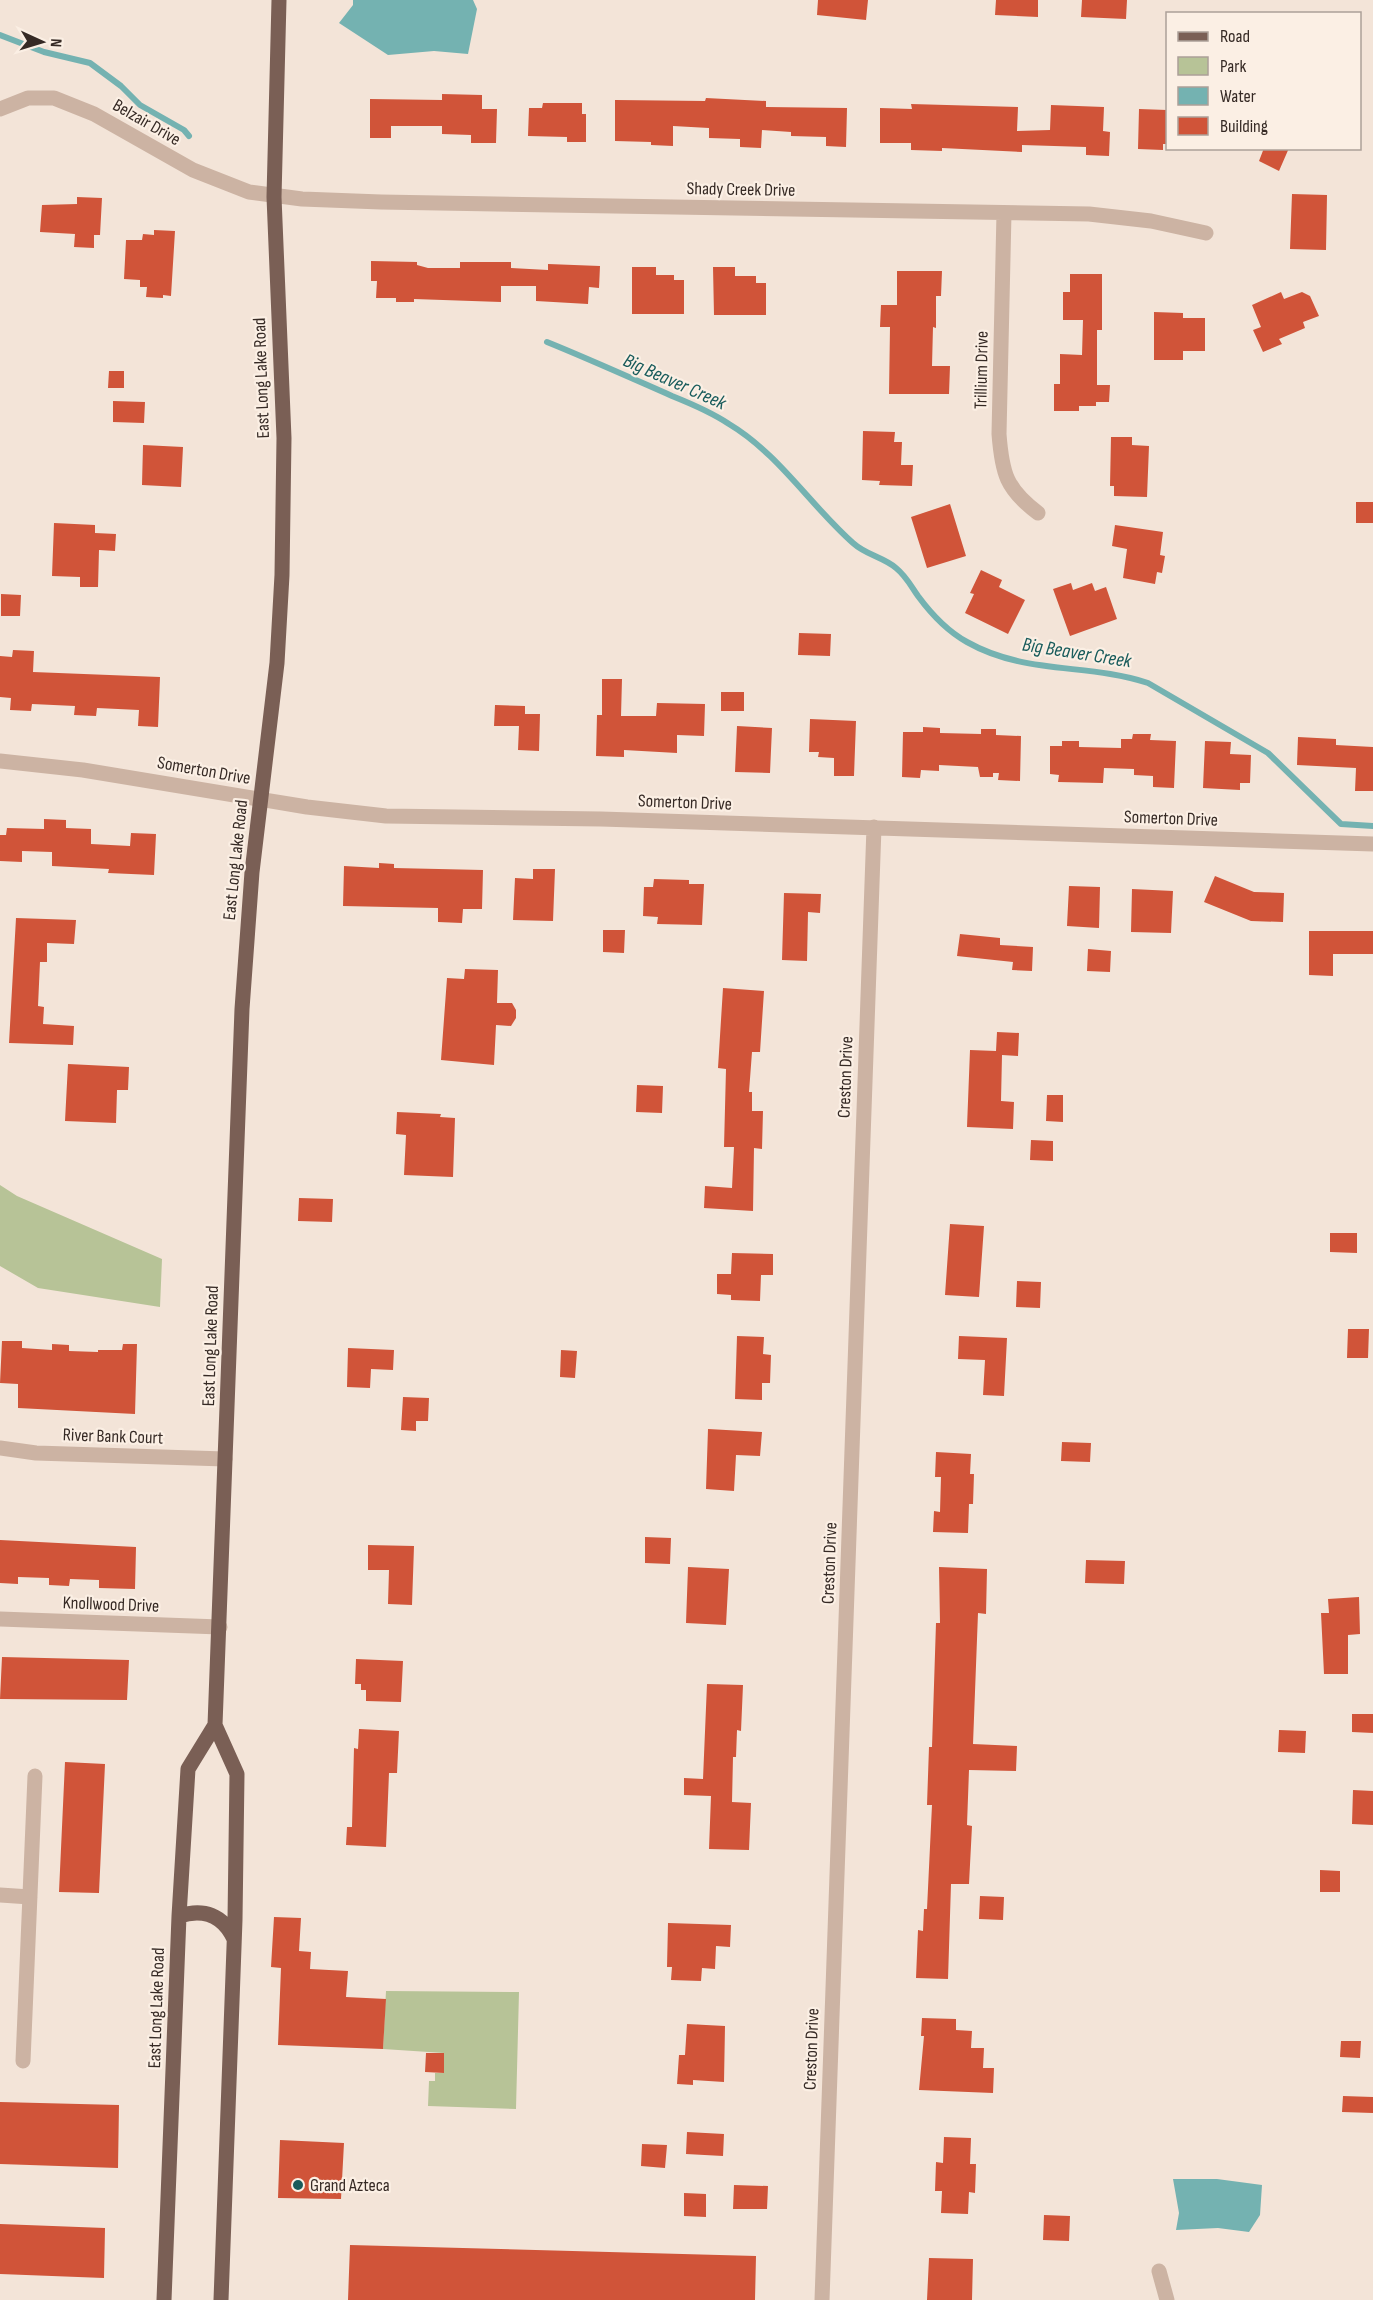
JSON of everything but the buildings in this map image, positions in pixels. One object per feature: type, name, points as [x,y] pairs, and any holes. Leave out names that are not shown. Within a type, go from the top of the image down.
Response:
[{"type":"main road","name":"East Long Lake Road","points":[[221,2300],[234,1939],[237,1774],[215,1725],[242,1009],[251,882],[277,663],[282,574],[284,438],[274,197],[279,0]]},
{"type":"main road","name":"East Long Lake Road","points":[[164,2300],[179,1916],[188,1769],[215,1725]]},
{"type":"main road","points":[[179,1916],[196,1912],[215,1916],[229,1927],[234,1939]]},
{"type":"street","name":"Belzair Drive","points":[[0,109],[22,100],[40,97],[72,103],[193,170],[249,192],[274,197]]},
{"type":"street","name":"Shady Creek Drive","points":[[274,197],[381,202],[1117,216],[1206,233]]},
{"type":"street","name":"Trillium Drive","points":[[1004,213],[999,434],[1001,467],[1010,486],[1023,502],[1038,513]]},
{"type":"street","name":"Somerton Drive","points":[[0,761],[82,770],[261,800],[386,816],[601,819],[1373,844]]},
{"type":"street","name":"Creston Drive","points":[[822,2300],[874,827]]},
{"type":"street","name":"River Bank Court","points":[[0,1448],[36,1453],[225,1460]]},
{"type":"street","name":"Knollwood Drive","points":[[0,1619],[220,1627]]},
{"type":"street","points":[[23,2061],[35,1776]]},
{"type":"street","points":[[0,1895],[30,1897]]},
{"type":"street","points":[[1159,2271],[1167,2300]]},
{"type":"green space","points":[[0,1185],[17,1196],[162,1259],[160,1307],[38,1288],[0,1266]]},
{"type":"green space","points":[[386,1991],[519,1992],[516,2109],[428,2106],[429,2081],[435,2081],[435,2073],[444,2073],[444,2053],[383,2049]]},
{"type":"water","points":[[353,0],[473,0],[477,9],[468,54],[434,51],[388,55],[339,23],[353,5]]},
{"type":"water","points":[[1173,2179],[1217,2179],[1262,2185],[1260,2215],[1249,2232],[1218,2228],[1176,2230],[1179,2213]]},
{"type":"waterway","name":"Big Beaver Creek","points":[[0,35],[44,52],[90,63],[121,86],[140,105],[184,130],[189,136]]},
{"type":"waterway","name":"Big Beaver Creek","points":[[547,342],[701,408],[747,436],[779,465],[853,543],[900,571],[934,616],[946,628],[967,642],[1011,660],[1103,673],[1148,683],[1268,753],[1341,824],[1373,826]]},
{"type":"place","name":"Grand Azteca","points":[[298,2185]]}]
